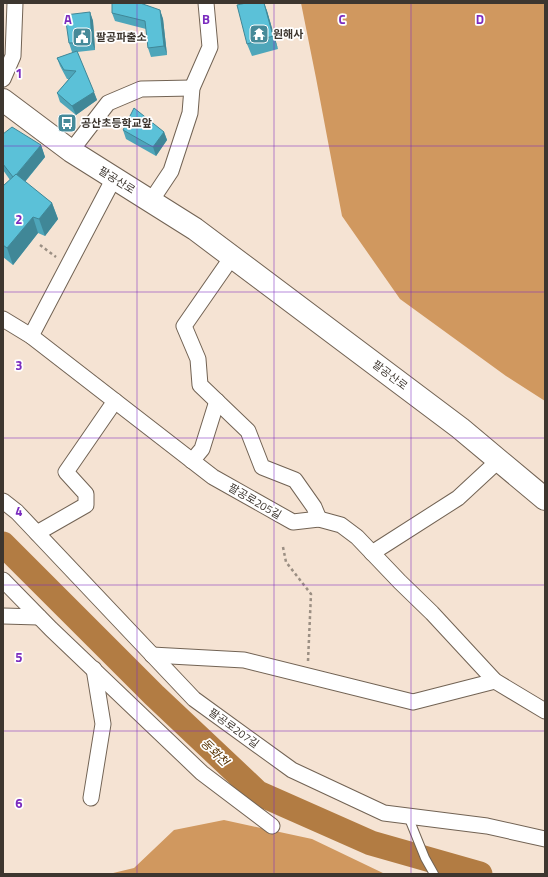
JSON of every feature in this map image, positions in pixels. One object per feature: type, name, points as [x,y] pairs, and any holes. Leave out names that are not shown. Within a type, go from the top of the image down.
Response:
[{"type":"main road","name":"팔공산로","points":[[3,100],[71,151],[195,229],[460,428],[545,499]]},
{"type":"street","points":[[3,79],[13,56],[15,3]]},
{"type":"street","points":[[151,201],[171,171],[190,113],[192,88],[210,47],[206,3]]},
{"type":"street","points":[[71,151],[108,103],[141,89],[192,88]]},
{"type":"street","points":[[30,336],[114,178]]},
{"type":"street","points":[[232,257],[184,326],[198,359],[200,385],[248,431],[262,468],[295,480],[314,507],[319,519]]},
{"type":"street","name":"팔공로205길","points":[[3,319],[30,336],[212,477],[293,522],[319,519],[341,525],[357,538],[432,613],[495,681],[545,711]]},
{"type":"street","points":[[37,533],[86,505],[86,494],[66,472],[115,401]]},
{"type":"street","points":[[192,461],[202,449],[217,401]]},
{"type":"street","points":[[372,553],[458,498],[499,460]]},
{"type":"street","name":"팔공로207길","points":[[3,501],[17,512],[194,699],[292,770],[384,814],[487,826],[545,839]]},
{"type":"street","points":[[3,580],[39,617],[202,773],[272,826]]},
{"type":"street","points":[[3,616],[39,617]]},
{"type":"street","points":[[152,655],[244,660],[413,702],[495,681]]},
{"type":"street","points":[[91,798],[103,724],[94,670]]},
{"type":"lane","points":[[408,816],[425,858],[434,874]]},
{"type":"path","points":[[40,246],[55,255],[66,270]]},
{"type":"path","points":[[283,547],[286,562],[311,594],[307,676]]},
{"type":"shaded area","points":[[301,3],[545,3],[545,401],[506,376],[400,299],[342,216]]},
{"type":"shaded area","points":[[224,820],[312,839],[385,874],[109,874],[134,868],[174,830]]},
{"type":"building","points":[[112,3],[140,3],[160,10],[164,46],[148,48],[145,21],[112,13]]},
{"type":"building","name":"원해사","points":[[246,3],[264,3],[273,36],[247,44],[237,5]]},
{"type":"building","name":"팔공파출소","points":[[90,12],[92,42],[69,43],[65,15]]},
{"type":"building","points":[[77,51],[94,92],[72,106],[57,93],[76,71],[64,70],[57,58]]},
{"type":"building","points":[[134,108],[164,132],[153,147],[123,130]]},
{"type":"building","points":[[12,127],[41,145],[13,177],[3,164],[3,134]]},
{"type":"building","points":[[16,174],[52,203],[39,219],[33,217],[7,248],[3,245],[3,186]]},
{"type":"waterway","name":"동화천","points":[[3,544],[154,695],[258,793],[371,843],[480,874]]},
{"type":"place","name":"원해사","points":[[259,34]]},
{"type":"place","name":"팔공파출소","points":[[82,37]]},
{"type":"place","name":"공산초등학교앞","points":[[67,123]]}]
